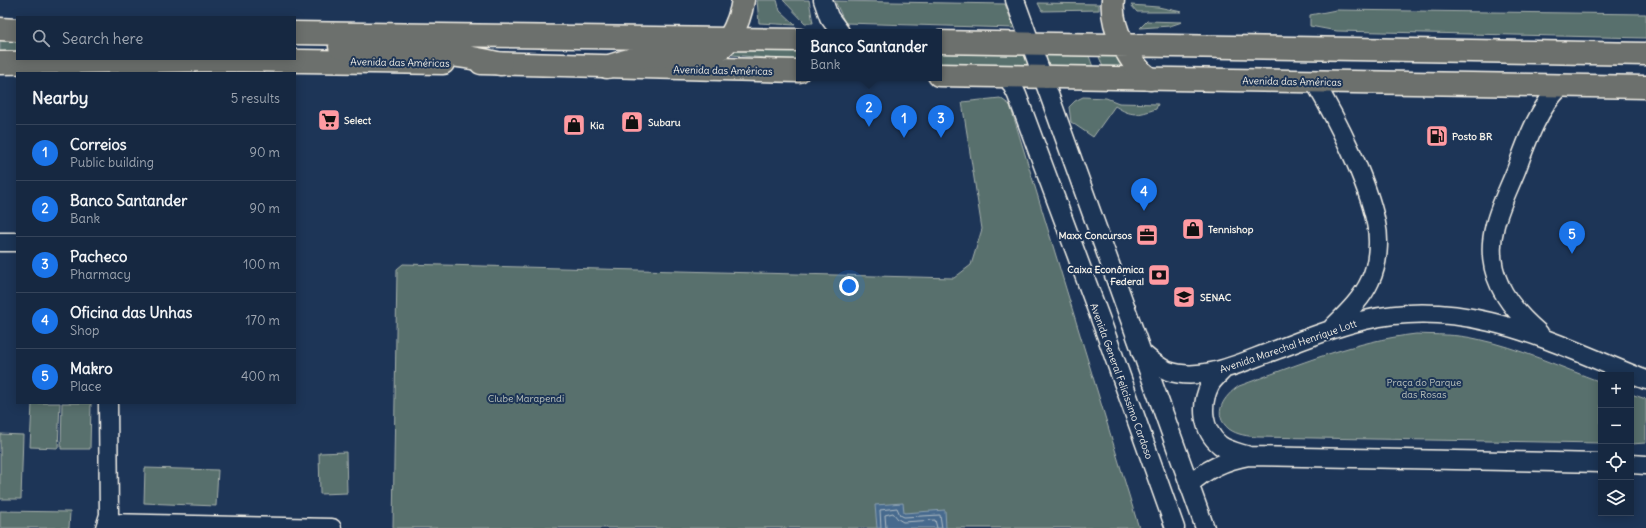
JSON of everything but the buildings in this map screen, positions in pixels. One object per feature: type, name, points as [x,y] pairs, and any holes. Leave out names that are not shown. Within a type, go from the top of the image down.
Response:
[{"type":"main road","points":[[607,67],[645,56],[711,55],[720,50],[730,38],[741,16],[743,0]]},
{"type":"main road","points":[[1113,0],[1115,24],[1124,45],[1139,68],[1150,79]]},
{"type":"main road","points":[[0,29],[16,30]]},
{"type":"main road","points":[[296,32],[796,40]]},
{"type":"main road","points":[[942,42],[1646,54]]},
{"type":"main road","points":[[296,45],[435,52],[467,56],[501,64]]},
{"type":"main road","name":"Avenida das Américas","points":[[0,63],[113,66],[501,64],[796,71]]},
{"type":"main road","name":"Avenida das Américas","points":[[942,75],[1042,78],[1646,87]]},
{"type":"street","points":[[823,0],[829,17],[838,29]]},
{"type":"street","points":[[1015,0],[1204,528]]},
{"type":"street","name":"Avenida General Felicíssimo Cardoso","points":[[1008,77],[1017,95],[1103,326],[1175,528]]},
{"type":"street","points":[[1314,81],[1334,115],[1366,190],[1373,209],[1378,234],[1371,280],[1360,297],[1332,329]]},
{"type":"street","points":[[1545,339],[1522,319],[1502,292],[1494,268],[1491,244],[1495,224],[1534,124],[1545,103],[1561,86]]},
{"type":"street","points":[[0,242],[16,242]]},
{"type":"street","points":[[1103,326],[1105,316],[1111,312],[1119,311],[1128,315]]},
{"type":"street","name":"Avenida Marechal Henrique Lott","points":[[1141,352],[1152,362],[1168,371],[1183,374],[1200,374],[1224,369],[1332,329],[1380,317],[1432,314],[1461,316],[1494,322],[1545,339],[1646,380]]},
{"type":"street","points":[[1224,369],[1209,389],[1204,399],[1204,416],[1210,432],[1221,445],[1234,452],[1249,456],[1598,463]]},
{"type":"street","points":[[108,404],[109,515],[106,526],[332,528]]},
{"type":"street","points":[[1189,485],[1196,478],[1224,462],[1249,456]]},
{"type":"street","points":[[1634,464],[1646,464]]},
{"type":"green space","points":[[757,0],[777,0],[780,11],[795,25],[759,23]]},
{"type":"green space","points":[[783,0],[809,0],[813,23],[805,23]]},
{"type":"green space","points":[[835,1],[1005,4],[1014,28],[845,23]]},
{"type":"green space","points":[[1038,3],[1099,4],[1099,10],[1042,11]]},
{"type":"green space","points":[[1131,5],[1158,7],[1182,12],[1137,12]]},
{"type":"green space","points":[[1336,10],[1646,14],[1646,38],[1337,31],[1310,26],[1310,15]]},
{"type":"green space","points":[[1147,21],[1182,22],[1170,26],[1140,28]]},
{"type":"green space","points":[[0,40],[16,40],[16,53],[0,54]]},
{"type":"green space","points":[[739,47],[796,48],[796,61],[732,55]]},
{"type":"green space","points":[[942,50],[1024,52],[1030,68],[942,65]]},
{"type":"green space","points":[[1045,52],[1088,53],[1094,70],[1044,69]]},
{"type":"green space","points":[[1098,54],[1125,54],[1130,70],[1104,70]]},
{"type":"green space","points":[[1083,97],[1106,98],[1119,103],[1158,104],[1156,109],[1140,114],[1126,112],[1115,106],[1093,137],[1071,122],[1069,107],[1075,101]]},
{"type":"green space","name":"Clube Marapendi","points":[[1000,98],[1010,105],[1139,528],[393,528],[397,269],[403,264],[954,278],[971,265],[982,229],[962,102]]},
{"type":"green space","name":"Praça do Parque das Rosas","points":[[1416,334],[1461,336],[1477,339],[1508,347],[1598,381],[1598,443],[1257,437],[1235,433],[1229,429],[1221,417],[1220,411],[1224,400],[1239,386],[1304,362],[1348,348],[1393,337]]},
{"type":"green space","points":[[1634,395],[1646,399],[1646,443],[1634,444]]},
{"type":"green space","points":[[32,404],[60,404],[58,448],[30,447]]},
{"type":"green space","points":[[62,404],[91,404],[90,449],[61,449]]},
{"type":"green space","points":[[0,434],[23,435],[21,499],[0,499]]},
{"type":"green space","points":[[346,452],[347,493],[320,494],[319,453]]},
{"type":"green space","points":[[145,468],[218,470],[216,506],[144,503]]},
{"type":"green space","points":[[0,511],[70,512],[69,528],[0,528]]},
{"type":"water","points":[[903,503],[904,513],[945,510],[946,528],[877,528],[875,505]]},
{"type":"place","name":"Select","points":[[329,120]]},
{"type":"place","name":"Subaru","points":[[632,122]]},
{"type":"place","name":"Kia","points":[[574,125]]},
{"type":"place","name":"Banco Santander","points":[[869,127]]},
{"type":"place","name":"Posto BR","points":[[1437,136]]},
{"type":"place","name":"Correios","points":[[904,138]]},
{"type":"place","name":"Pacheco","points":[[941,138]]},
{"type":"place","name":"Oficina das Unhas","points":[[1144,211]]},
{"type":"place","name":"Tennishop","points":[[1193,229]]},
{"type":"place","name":"Maxx Concursos","points":[[1147,235]]},
{"type":"place","name":"Makro","points":[[1572,254]]},
{"type":"place","name":"Caixa Econômica Federal","points":[[1159,275]]},
{"type":"place","name":"SENAC","points":[[1184,297]]}]
